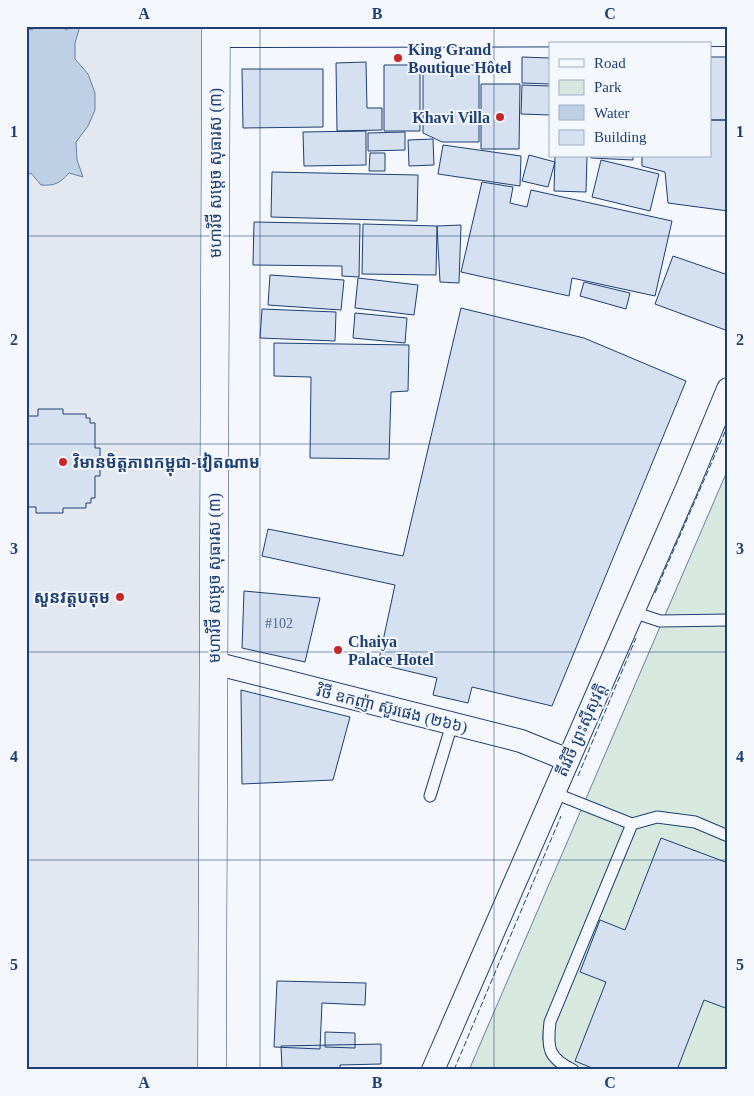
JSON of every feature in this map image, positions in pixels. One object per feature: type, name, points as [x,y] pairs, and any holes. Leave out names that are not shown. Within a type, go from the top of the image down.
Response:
[{"type":"street","points":[[216,31],[724,32]]},
{"type":"street","name":"មហាវិថី សម្តេច សុធារស (៣)","points":[[212,1070],[216,31]]},
{"type":"street","name":"តីរវិថី ព្រះស៊ីសុវត្តិ","points":[[433,1070],[728,389]]},
{"type":"street","name":"វិថី ឧកញ៉ា ស៊ួរផេង (២៦៦)","points":[[214,663],[521,741],[568,760]]},
{"type":"lane","points":[[633,612],[660,621],[728,620]]},
{"type":"lane","points":[[430,796],[452,724]]},
{"type":"lane","points":[[554,793],[632,824],[656,817],[695,822],[728,836]]},
{"type":"lane","points":[[573,1070],[562,1065],[551,1055],[548,1041],[550,1022],[632,824]]},
{"type":"green space","points":[[728,469],[728,1070],[469,1070]]},
{"type":"shaded area","name":"សួនវត្តបតុម","points":[[26,26],[216,26],[212,1070],[26,1070]]},
{"type":"water","points":[[35,26],[64,26],[66,30],[72,26],[80,26],[75,43],[75,59],[88,74],[95,93],[95,110],[88,126],[76,142],[77,160],[83,177],[69,173],[60,181],[50,185],[41,185],[31,173],[26,176],[26,28],[32,30]]},
{"type":"building","points":[[522,57],[549,58],[549,84],[522,83]]},
{"type":"building","points":[[712,57],[728,57],[728,120],[712,120]]},
{"type":"building","points":[[366,62],[367,108],[382,108],[382,130],[337,131],[336,63]]},
{"type":"building","points":[[384,65],[420,65],[420,131],[384,131]]},
{"type":"building","points":[[423,65],[479,65],[479,142],[442,142],[423,133]]},
{"type":"building","points":[[242,69],[323,69],[323,127],[243,128]]},
{"type":"building","name":"Khavi Villa","points":[[481,84],[520,84],[519,149],[481,149]]},
{"type":"building","points":[[522,85],[549,86],[549,115],[521,114]]},
{"type":"building","points":[[712,120],[728,120],[728,211],[668,203],[665,172],[642,166],[642,158],[712,158]]},
{"type":"building","points":[[366,131],[366,165],[304,166],[303,132]]},
{"type":"building","points":[[405,132],[405,150],[368,151],[368,133]]},
{"type":"building","points":[[433,139],[434,165],[409,166],[408,140]]},
{"type":"building","points":[[443,145],[521,156],[520,186],[438,174]]},
{"type":"building","points":[[370,153],[385,153],[385,171],[369,171]]},
{"type":"building","points":[[529,155],[555,162],[548,187],[522,181]]},
{"type":"building","points":[[555,158],[587,158],[586,192],[554,191]]},
{"type":"building","points":[[591,158],[633,158],[633,160]]},
{"type":"building","points":[[601,160],[659,174],[650,211],[592,197]]},
{"type":"building","points":[[272,172],[418,175],[417,221],[271,217]]},
{"type":"building","points":[[482,182],[513,187],[510,203],[527,207],[531,190],[672,221],[655,296],[572,278],[569,296],[461,272]]},
{"type":"building","points":[[254,222],[360,224],[359,277],[342,276],[342,266],[253,265]]},
{"type":"building","points":[[363,224],[437,226],[436,275],[362,274]]},
{"type":"building","points":[[461,225],[459,283],[440,282],[437,226]]},
{"type":"building","points":[[673,256],[728,275],[728,331],[655,304]]},
{"type":"building","points":[[270,275],[344,280],[341,310],[268,305]]},
{"type":"building","points":[[358,278],[418,285],[414,315],[355,308]]},
{"type":"building","points":[[584,282],[630,293],[626,309],[580,296]]},
{"type":"building","points":[[461,308],[584,338],[686,381],[552,706],[472,687],[468,703],[433,695],[437,678],[378,664],[395,585],[262,556],[268,529],[403,556]]},
{"type":"building","points":[[262,309],[336,312],[335,341],[260,338]]},
{"type":"building","points":[[355,313],[407,318],[405,343],[353,338]]},
{"type":"building","points":[[274,343],[409,345],[408,391],[391,392],[389,459],[310,458],[311,377],[274,376]]},
{"type":"building","name":"វិមានមិត្តភាពកម្ពុជា-វៀតណាម","points":[[38,409],[63,409],[63,414],[86,414],[86,418],[90,418],[90,423],[95,423],[95,448],[100,448],[100,476],[95,476],[95,498],[91,498],[91,503],[86,503],[86,508],[63,508],[63,513],[36,513],[36,507],[26,507],[26,416],[38,416]]},
{"type":"building","points":[[244,591],[320,598],[305,662],[242,648]]},
{"type":"building","points":[[241,690],[350,717],[333,780],[242,784]]},
{"type":"building","points":[[661,838],[728,863],[728,1009],[704,1000],[677,1070],[597,1070],[575,1061],[606,982],[580,972],[600,920],[625,930]]},
{"type":"building","points":[[277,981],[366,983],[365,1005],[322,1003],[320,1049],[274,1047]]},
{"type":"building","points":[[325,1032],[355,1033],[355,1048],[325,1047]]},
{"type":"building","points":[[381,1044],[381,1064],[340,1065],[340,1070],[282,1070],[281,1046]]},
{"type":"fence","points":[[655,593],[728,425]]},
{"type":"fence","points":[[578,776],[636,638]]},
{"type":"fence","points":[[454,1070],[561,816]]},
{"type":"place","name":"King Grand Boutique Hôtel","points":[[398,58]]},
{"type":"place","name":"Khavi Villa","points":[[500,117]]},
{"type":"place","name":"វិមានមិត្តភាពកម្ពុជា-វៀតណាម","points":[[63,462]]},
{"type":"place","name":"សួនវត្តបតុម","points":[[120,597]]},
{"type":"place","name":"Chaiya Palace Hotel","points":[[338,650]]}]
